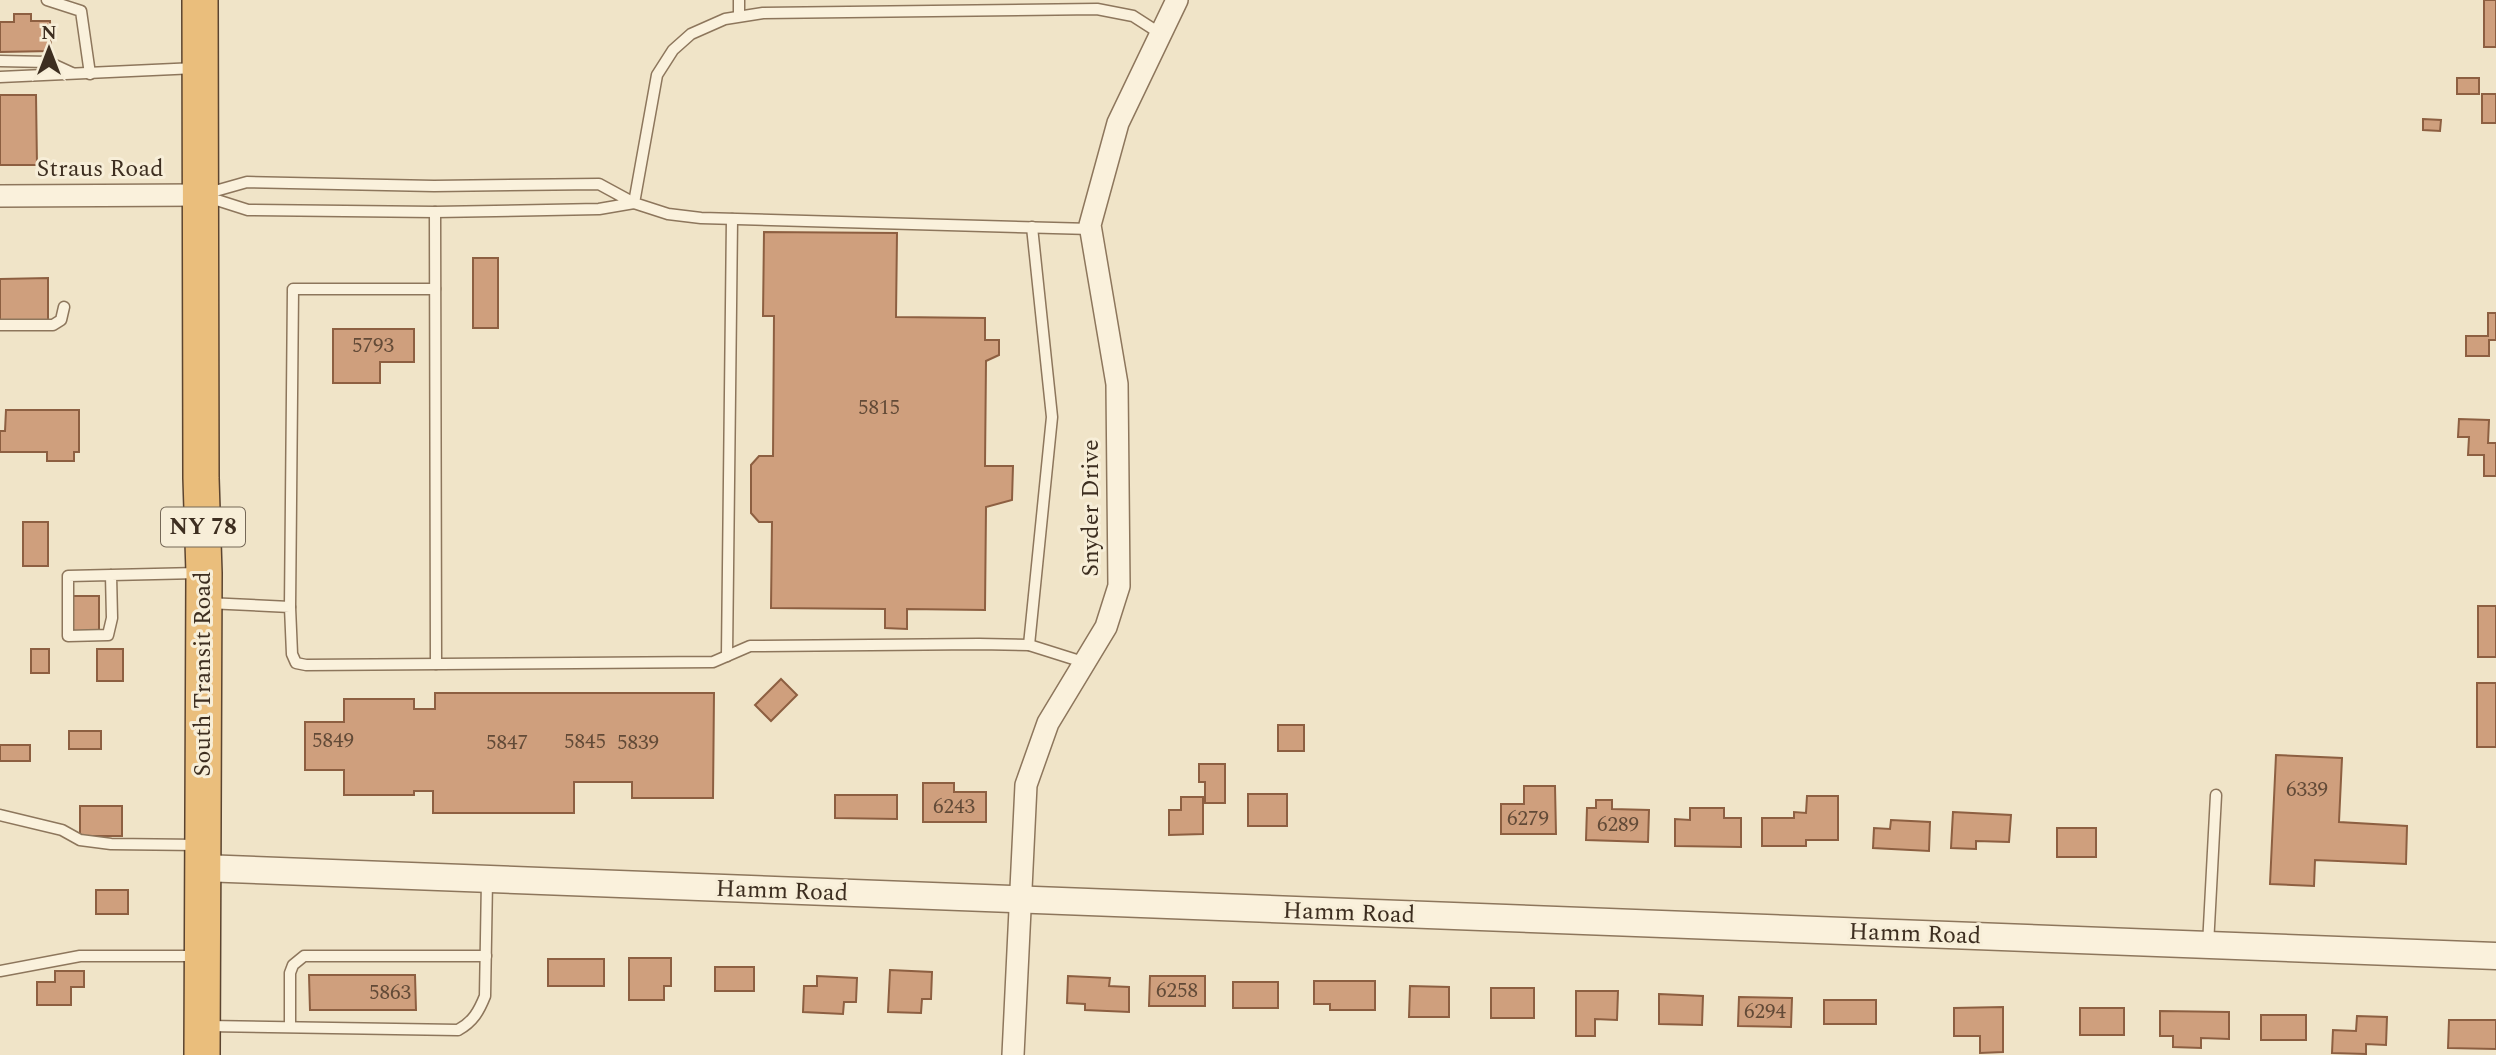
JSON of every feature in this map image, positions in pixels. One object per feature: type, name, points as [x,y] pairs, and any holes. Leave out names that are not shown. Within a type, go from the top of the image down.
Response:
[{"type":"highway","name":"South Transit Road","points":[[200,0],[204,588],[202,1041]]},
{"type":"street","name":"Snyder Drive","points":[[1013,1055],[1023,901],[1026,785],[1048,723],[1106,627],[1119,586],[1117,384],[1091,229],[1118,123],[1177,0]]},
{"type":"street","name":"Straus Road","points":[[0,196],[201,195]]},
{"type":"street","name":"Hamm Road","points":[[202,856],[487,879],[2496,956]]},
{"type":"lane","points":[[47,0],[81,11],[90,74]]},
{"type":"lane","points":[[739,0],[739,16]]},
{"type":"lane","points":[[1111,12],[1116,0]]},
{"type":"lane","points":[[634,204],[657,75],[673,50],[691,34],[725,19],[763,13],[1083,9],[1133,16],[1161,34]]},
{"type":"lane","points":[[0,61],[48,62],[74,75]]},
{"type":"lane","points":[[0,77],[202,68]]},
{"type":"lane","points":[[201,195],[247,182],[434,186],[599,184],[634,204],[668,214],[732,219],[1091,229]]},
{"type":"lane","points":[[201,195],[248,210],[435,212],[599,209],[634,204]]},
{"type":"lane","points":[[435,212],[436,664]]},
{"type":"lane","points":[[727,656],[732,219]]},
{"type":"lane","points":[[1029,645],[1052,417],[1032,227]]},
{"type":"lane","points":[[435,289],[293,289],[290,607],[292,654],[296,663],[713,662],[750,646],[1029,645],[1083,662]]},
{"type":"lane","points":[[0,325],[53,325],[61,320],[64,307]]},
{"type":"lane","points":[[111,575],[112,618],[108,635],[68,636],[68,576],[111,575],[204,588],[290,607]]},
{"type":"lane","points":[[2208,945],[2216,794]]},
{"type":"lane","points":[[0,815],[62,830],[80,840],[202,856]]},
{"type":"lane","points":[[202,1041],[290,1026],[458,1030],[472,1021],[485,996],[487,879]]},
{"type":"lane","points":[[0,971],[80,956],[202,956]]},
{"type":"lane","points":[[290,1026],[290,973],[293,965],[304,956],[486,956]]},
{"type":"building","points":[[2484,0],[2496,0],[2496,47],[2484,47]]},
{"type":"building","points":[[14,14],[31,14],[31,21],[50,21],[51,51],[0,52],[0,22],[14,22]]},
{"type":"building","points":[[2457,78],[2479,78],[2479,94],[2457,94]]},
{"type":"building","points":[[2482,94],[2496,94],[2496,123],[2482,123]]},
{"type":"building","points":[[0,95],[36,95],[37,165],[0,165]]},
{"type":"building","points":[[2423,119],[2441,120],[2440,131],[2423,130]]},
{"type":"building","points":[[764,232],[897,233],[896,317],[985,318],[985,340],[999,340],[999,355],[986,361],[985,466],[1013,466],[1012,500],[986,507],[985,610],[907,609],[907,629],[885,628],[885,609],[771,608],[772,522],[759,522],[751,513],[751,465],[759,456],[773,456],[774,316],[763,316]]},
{"type":"building","points":[[473,258],[498,258],[498,328],[473,328]]},
{"type":"building","points":[[48,278],[48,320],[0,320],[0,279]]},
{"type":"building","points":[[2488,313],[2496,313],[2496,340],[2489,340],[2489,356],[2466,356],[2466,336],[2488,336]]},
{"type":"building","points":[[333,329],[414,329],[414,362],[380,362],[380,383],[333,383]]},
{"type":"building","points":[[6,410],[79,410],[79,452],[74,452],[74,461],[47,461],[47,452],[0,452],[0,431],[5,431]]},
{"type":"building","points":[[2459,419],[2489,420],[2488,443],[2496,443],[2496,476],[2484,476],[2484,455],[2468,455],[2469,437],[2458,437]]},
{"type":"building","points":[[23,522],[48,522],[48,566],[23,566]]},
{"type":"building","points":[[72,596],[99,596],[99,634],[72,634]]},
{"type":"building","points":[[2478,606],[2496,606],[2496,657],[2478,657]]},
{"type":"building","points":[[31,649],[49,649],[49,673],[31,673]]},
{"type":"building","points":[[97,649],[123,649],[123,681],[97,681]]},
{"type":"building","points":[[781,679],[797,695],[771,721],[755,705]]},
{"type":"building","points":[[2477,683],[2496,683],[2496,747],[2477,747]]},
{"type":"building","points":[[435,693],[714,693],[713,798],[632,798],[632,782],[574,782],[574,813],[433,813],[433,791],[414,791],[414,795],[344,795],[344,770],[305,770],[305,722],[344,722],[344,699],[414,699],[414,709],[435,709]]},
{"type":"building","points":[[1278,725],[1304,725],[1304,751],[1278,751]]},
{"type":"building","points":[[69,731],[101,731],[101,749],[69,749]]},
{"type":"building","points":[[0,745],[30,745],[30,761],[0,761]]},
{"type":"building","points":[[2276,755],[2342,758],[2339,822],[2407,826],[2406,864],[2315,860],[2314,886],[2270,884]]},
{"type":"building","points":[[1199,764],[1225,764],[1225,803],[1205,803],[1205,782],[1199,782]]},
{"type":"building","points":[[923,783],[954,783],[954,792],[986,792],[986,822],[923,822]]},
{"type":"building","points":[[1524,786],[1555,786],[1556,834],[1501,834],[1501,804],[1524,804]]},
{"type":"building","points":[[1248,794],[1287,794],[1287,826],[1248,826]]},
{"type":"building","points":[[835,795],[897,795],[897,819],[835,818]]},
{"type":"building","points":[[1807,796],[1838,796],[1838,840],[1806,840],[1806,846],[1762,846],[1762,818],[1794,818],[1794,812],[1806,813]]},
{"type":"building","points":[[1181,797],[1203,797],[1203,834],[1169,835],[1169,810],[1181,810]]},
{"type":"building","points":[[1596,800],[1612,800],[1612,809],[1649,810],[1648,842],[1586,840],[1587,808],[1596,808]]},
{"type":"building","points":[[80,806],[122,806],[122,836],[80,836]]},
{"type":"building","points":[[1690,808],[1724,808],[1724,818],[1741,818],[1741,847],[1675,846],[1675,819],[1690,820]]},
{"type":"building","points":[[1953,812],[2011,815],[2009,842],[1976,841],[1976,849],[1951,848]]},
{"type":"building","points":[[1891,820],[1930,822],[1929,851],[1873,848],[1874,828],[1890,829]]},
{"type":"building","points":[[2057,828],[2096,828],[2096,857],[2057,857]]},
{"type":"building","points":[[96,890],[128,890],[128,914],[96,914]]},
{"type":"building","points":[[629,958],[671,958],[671,986],[664,986],[664,1000],[629,1000]]},
{"type":"building","points":[[548,959],[604,959],[604,986],[548,986]]},
{"type":"building","points":[[715,967],[754,967],[754,991],[715,991]]},
{"type":"building","points":[[890,970],[932,972],[931,999],[922,999],[921,1013],[888,1012]]},
{"type":"building","points":[[55,971],[84,971],[84,987],[71,987],[71,1005],[37,1005],[37,982],[55,982]]},
{"type":"building","points":[[309,975],[415,975],[416,1010],[310,1010]]},
{"type":"building","points":[[817,976],[857,978],[856,1002],[844,1002],[843,1014],[803,1012],[804,986],[817,986]]},
{"type":"building","points":[[1068,976],[1110,978],[1109,986],[1129,987],[1129,1012],[1085,1010],[1085,1004],[1067,1003]]},
{"type":"building","points":[[1150,976],[1205,976],[1205,1006],[1149,1006]]},
{"type":"building","points":[[1314,981],[1375,981],[1375,1010],[1330,1010],[1330,1004],[1314,1004]]},
{"type":"building","points":[[1233,982],[1278,982],[1278,1008],[1233,1008]]},
{"type":"building","points":[[1410,986],[1449,987],[1449,1017],[1409,1017]]},
{"type":"building","points":[[1491,988],[1534,988],[1534,1018],[1491,1018]]},
{"type":"building","points":[[1576,991],[1618,991],[1617,1020],[1595,1019],[1595,1036],[1576,1036]]},
{"type":"building","points":[[1659,994],[1703,996],[1702,1025],[1659,1024]]},
{"type":"building","points":[[1739,997],[1792,998],[1791,1027],[1738,1026]]},
{"type":"building","points":[[1824,1000],[1876,1000],[1876,1024],[1824,1024]]},
{"type":"building","points":[[2003,1007],[2003,1052],[1980,1053],[1980,1036],[1954,1036],[1954,1008]]},
{"type":"building","points":[[2080,1008],[2124,1008],[2124,1035],[2080,1035]]},
{"type":"building","points":[[2160,1011],[2229,1012],[2229,1039],[2201,1038],[2201,1048],[2173,1047],[2173,1036],[2160,1036]]},
{"type":"building","points":[[2261,1015],[2306,1015],[2306,1040],[2261,1040]]},
{"type":"building","points":[[2357,1016],[2387,1017],[2386,1045],[2366,1044],[2366,1054],[2332,1053],[2333,1030],[2356,1031]]},
{"type":"building","points":[[2449,1020],[2496,1020],[2496,1049],[2448,1048]]}]
